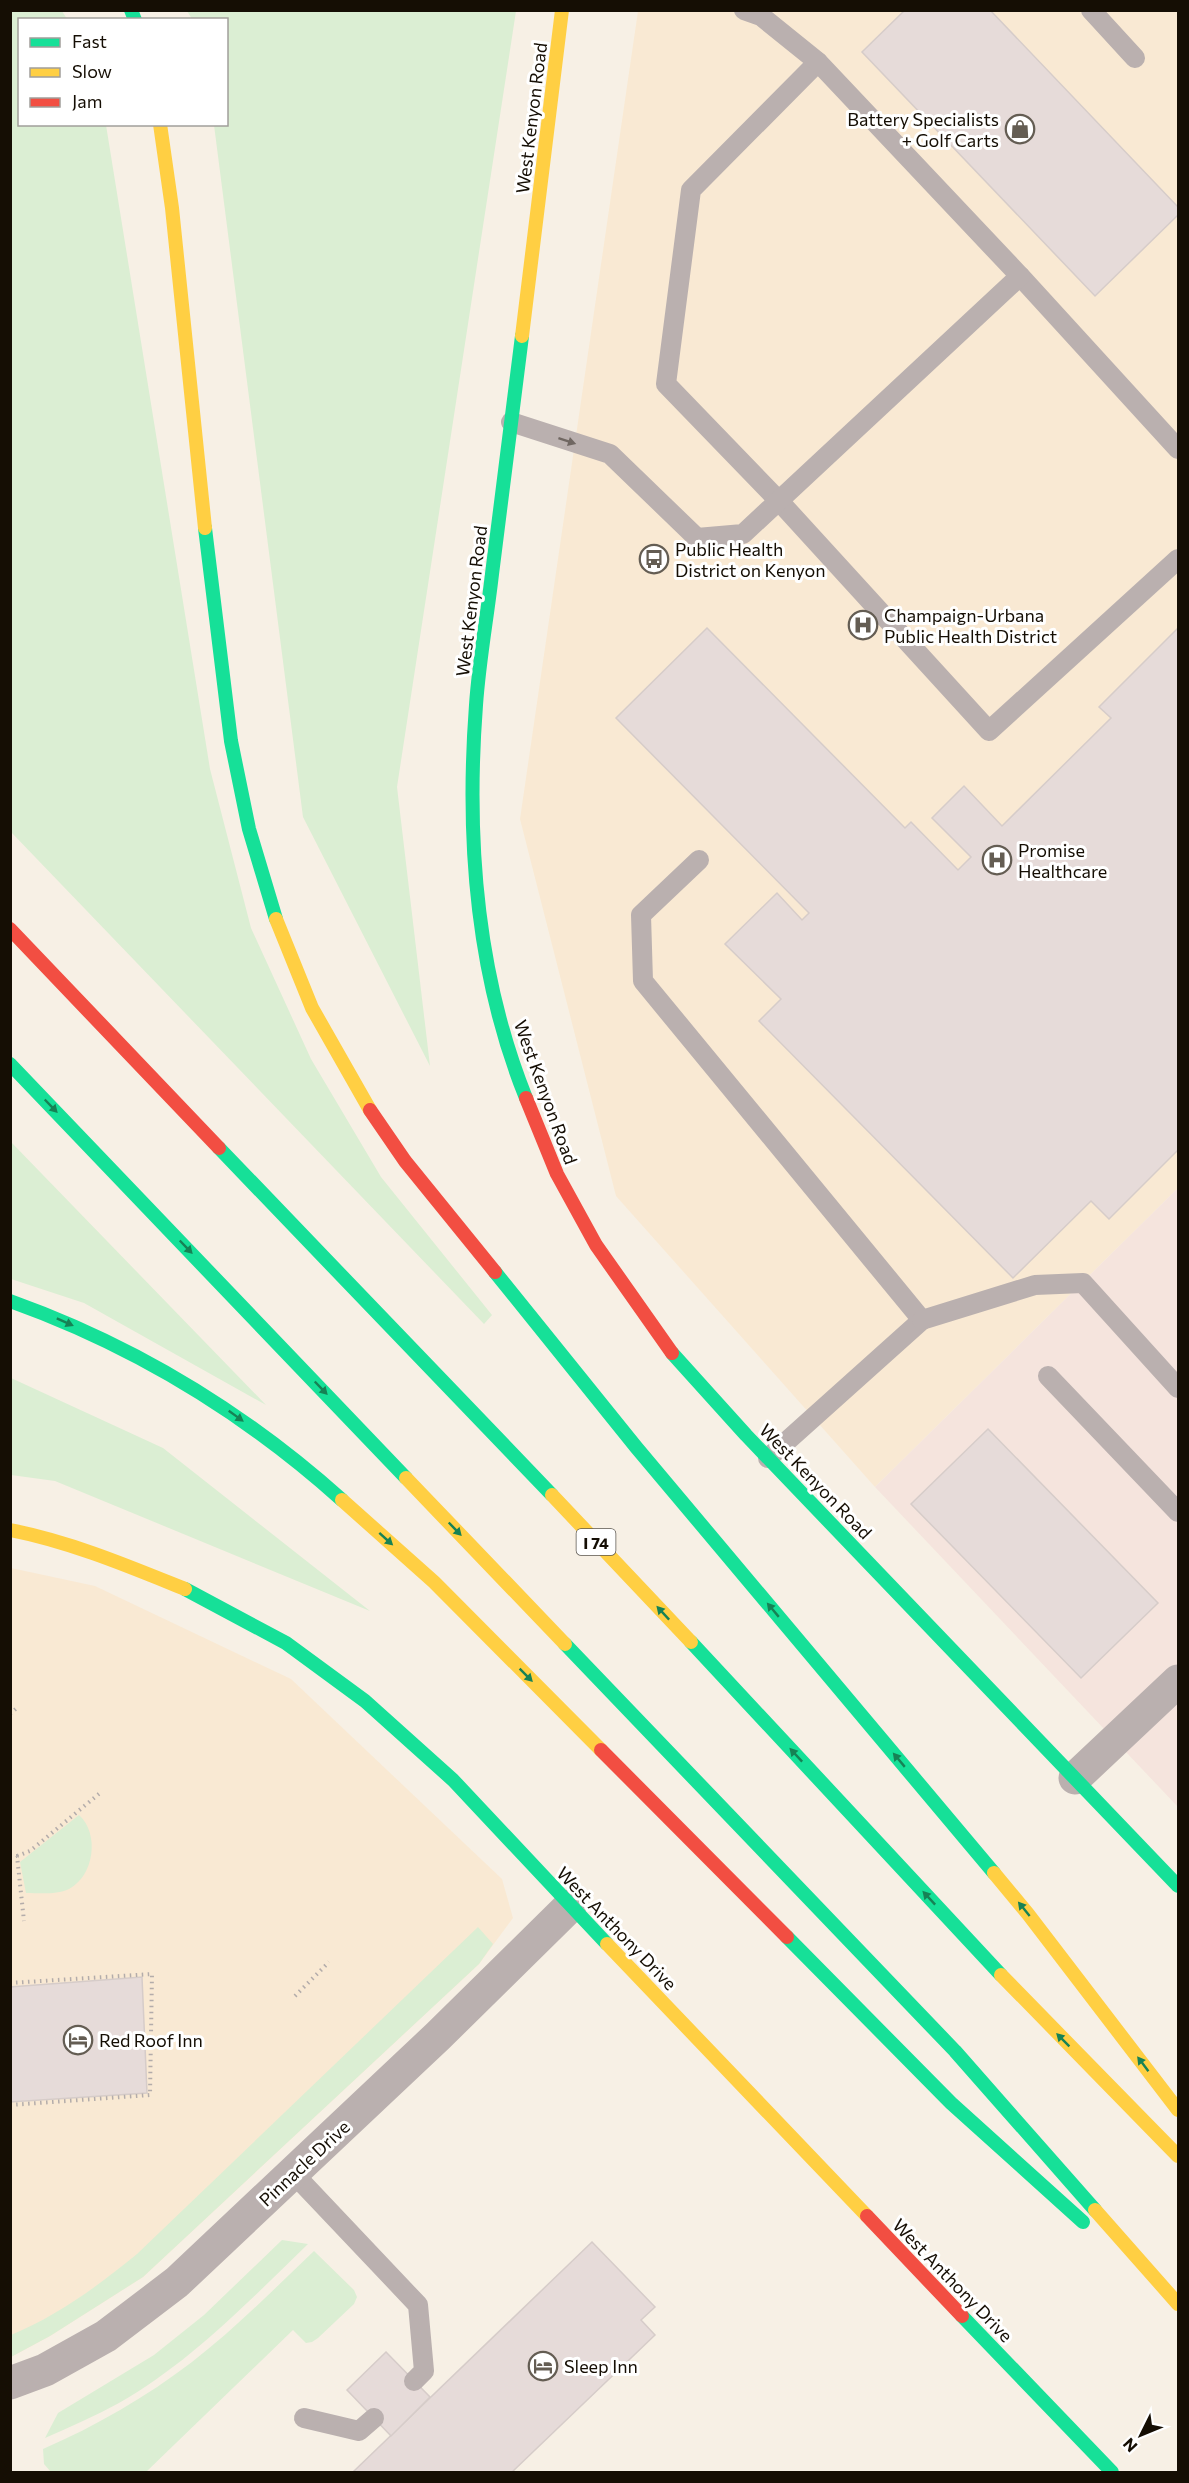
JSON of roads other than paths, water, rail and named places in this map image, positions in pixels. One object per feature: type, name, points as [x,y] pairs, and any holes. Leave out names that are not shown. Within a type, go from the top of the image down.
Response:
[{"type":"main road","name":"West Kenyon Road","points":[[562,10],[476,705],[472,826],[478,907],[491,986],[512,1063],[557,1174],[596,1245],[668,1347],[768,1458],[1179,1886]]},
{"type":"main road","points":[[160,126],[172,208],[215,623],[231,741],[249,830],[278,926],[312,1008],[369,1109],[405,1161],[636,1447],[1028,1914],[1179,2110]]},
{"type":"main road","name":"I 74","points":[[10,929],[658,1607],[1040,2017],[1179,2156]]},
{"type":"main road","points":[[10,1064],[955,2051],[1179,2304]]},
{"type":"main road","points":[[10,1301],[63,1320],[156,1366],[227,1409],[308,1468],[434,1582],[951,2103],[1055,2198],[1163,2288]]},
{"type":"main road","name":"West Anthony Drive","points":[[10,1530],[31,1534],[111,1559],[189,1590],[286,1643],[365,1701],[453,1780],[570,1906],[1112,2472]]},
{"type":"street","points":[[1075,1778],[1179,1681]]},
{"type":"street","name":"Pinnacle Drive","points":[[10,2383],[45,2370],[106,2336],[177,2282],[438,2036],[570,1906]]},
{"type":"lane","points":[[744,10],[761,16],[818,62],[1179,449]]},
{"type":"lane","points":[[1091,10],[1135,58]]},
{"type":"lane","points":[[818,62],[691,190],[666,384],[778,501],[989,731],[1179,559]]},
{"type":"lane","points":[[511,422],[609,454],[697,538],[743,534],[1020,276]]},
{"type":"lane","points":[[699,860],[641,915],[643,981],[922,1320]]},
{"type":"lane","points":[[768,1458],[922,1320],[1035,1285],[1083,1283],[1179,1388]]},
{"type":"lane","points":[[1048,1376],[1179,1512]]},
{"type":"lane","points":[[293,2173],[418,2305],[424,2371],[414,2381]]},
{"type":"lane","points":[[304,2418],[359,2431],[375,2418]]},
{"type":"place","name":"Battery Specialists + Golf Carts","points":[[1020,129]]},
{"type":"place","name":"Public Health District on Kenyon","points":[[654,559]]},
{"type":"place","name":"Champaign-Urbana Public Health District","points":[[863,625]]},
{"type":"place","name":"Promise Healthcare","points":[[997,860]]},
{"type":"place","name":"Red Roof Inn","points":[[78,2040]]},
{"type":"place","name":"Sleep Inn","points":[[543,2366]]}]
